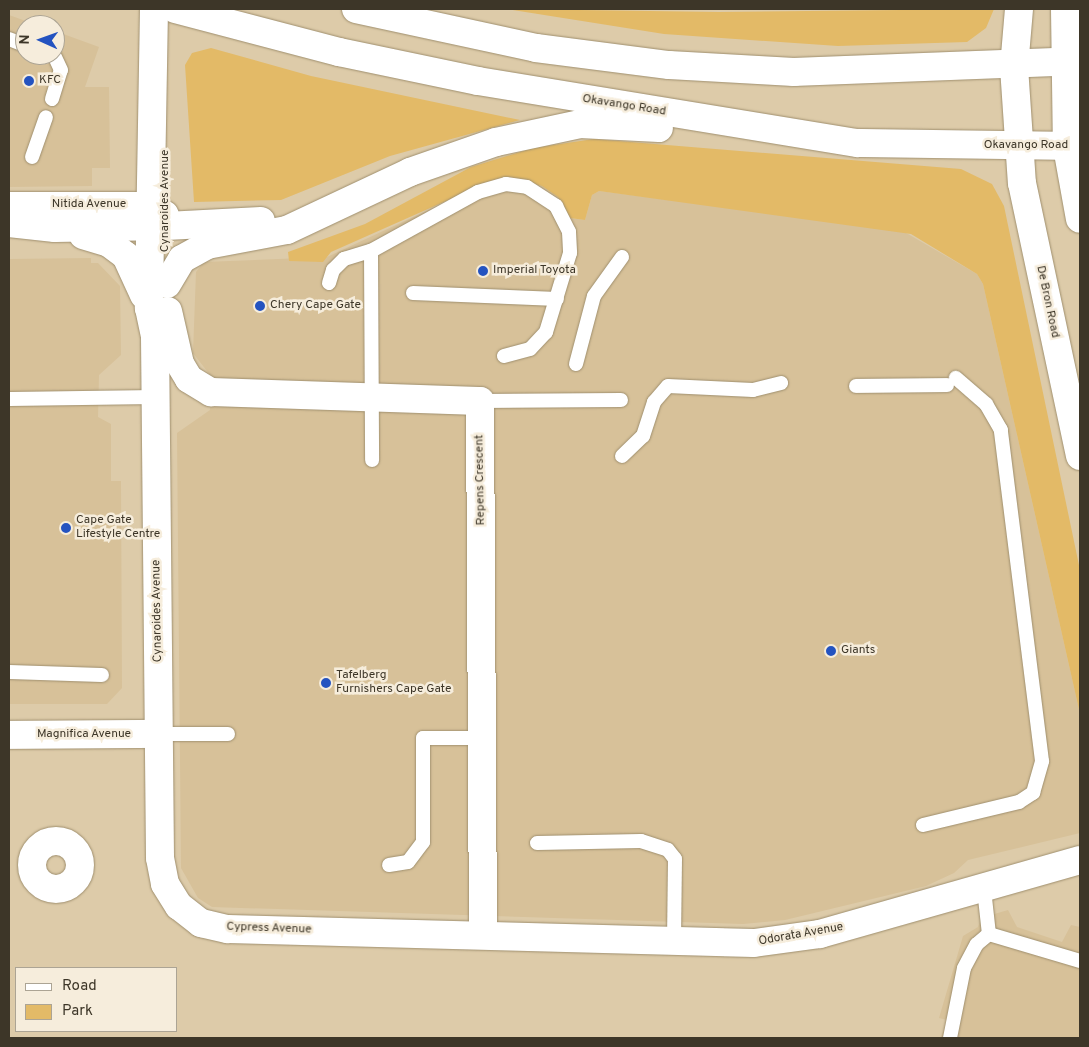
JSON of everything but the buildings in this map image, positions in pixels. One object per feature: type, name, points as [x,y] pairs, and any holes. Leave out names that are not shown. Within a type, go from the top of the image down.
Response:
[{"type":"street","name":"Cynaroides Avenue","points":[[154,9],[154,65],[166,108],[157,219],[161,298],[155,337],[159,734]]},
{"type":"street","name":"Okavango Road","points":[[175,9],[231,24],[478,81],[858,143],[1018,147],[1074,146]]},
{"type":"street","points":[[356,9],[536,48],[669,65],[794,72],[1014,67],[1072,62]]},
{"type":"street","name":"De Bron Road","points":[[1019,9],[1014,67],[1018,147],[1080,456]]},
{"type":"street","points":[[1065,9],[1072,62],[1074,146],[1080,219]]},
{"type":"street","points":[[480,401],[372,397],[220,395],[199,387],[176,353],[161,298],[182,260],[207,245],[287,230],[440,160],[562,126],[610,124],[858,143]]},
{"type":"street","name":"Nitida Avenue","points":[[9,206],[157,219]]},
{"type":"street","points":[[157,219],[287,219],[332,208]]},
{"type":"street","name":"Nitida Avenue","points":[[9,223],[55,228],[157,219]]},
{"type":"street","name":"Nitida Avenue","points":[[55,228],[117,248],[161,298]]},
{"type":"street","name":"Repens Crescent","points":[[480,401],[484,738],[483,934]]},
{"type":"street","name":"Magnifica Avenue","points":[[9,735],[159,734]]},
{"type":"street","name":"Cypress Avenue","points":[[159,734],[161,871],[170,896],[189,915],[228,929],[483,934]]},
{"type":"street","name":"Odorata Avenue","points":[[483,934],[754,943],[811,936],[984,889],[1080,860]]},
{"type":"lane","points":[[52,99],[61,70],[59,65]]},
{"type":"lane","points":[[32,157],[46,117]]},
{"type":"lane","points":[[329,283],[336,265],[371,251],[478,192],[506,184],[527,187],[556,206],[570,232],[566,272],[538,344],[504,356]]},
{"type":"lane","points":[[371,251],[372,460]]},
{"type":"lane","points":[[576,364],[594,296],[622,257]]},
{"type":"lane","points":[[413,293],[557,299]]},
{"type":"lane","points":[[856,386],[952,381],[986,404],[1001,430],[1042,761],[1033,793],[1020,802],[923,825]]},
{"type":"lane","points":[[622,456],[643,436],[654,402],[668,386],[753,390],[781,383]]},
{"type":"lane","points":[[9,399],[156,397]]},
{"type":"lane","points":[[480,401],[621,400]]},
{"type":"lane","points":[[9,672],[102,675]]},
{"type":"lane","points":[[159,734],[228,734]]},
{"type":"lane","points":[[388,865],[408,862],[423,842],[423,738],[484,738]]},
{"type":"lane","points":[[537,843],[641,841],[668,850],[675,859],[674,941]]},
{"type":"lane","points":[[984,889],[989,934]]},
{"type":"lane","points":[[989,934],[1080,961]]},
{"type":"lane","points":[[950,1038],[964,968],[977,944],[989,934]]},
{"type":"shaded area","points":[[9,15],[15,17],[15,65],[65,65],[65,35],[99,47],[85,87],[109,87],[110,168],[92,168],[92,186],[9,187]]},
{"type":"shaded area","points":[[511,178],[542,186],[558,197],[570,218],[585,220],[592,195],[599,191],[901,230],[977,274],[983,284],[1080,714],[1080,833],[968,860],[954,873],[926,886],[785,920],[743,924],[212,907],[198,898],[181,868],[177,433],[210,410],[210,375],[193,353],[196,272],[204,262],[327,257],[491,181]]},
{"type":"shaded area","points":[[91,258],[91,263],[98,263],[120,286],[121,355],[99,375],[98,417],[111,424],[111,481],[121,481],[122,688],[107,704],[9,704],[9,259]]},
{"type":"shaded area","points":[[1008,910],[1017,927],[1062,942],[1071,925],[1080,927],[1080,1038],[941,1038],[947,1020],[939,1018],[963,936],[978,927],[981,918]]},
{"type":"green space","points":[[507,9],[719,12],[994,9],[986,28],[967,42],[838,46],[664,34]]},
{"type":"green space","points":[[211,48],[311,76],[520,120],[390,156],[281,200],[194,202],[185,65],[192,53]]},
{"type":"green space","points":[[594,139],[961,169],[992,184],[1004,206],[1080,570],[1080,714],[983,284],[977,274],[911,234],[599,191],[592,195],[585,220],[570,218],[558,197],[542,186],[511,178],[491,181],[331,252],[323,262],[289,261],[288,252],[365,224],[471,167],[533,148]]},
{"type":"place","name":"KFC","points":[[29,81]]},
{"type":"place","name":"Imperial Toyota","points":[[483,271]]},
{"type":"place","name":"Chery Cape Gate","points":[[260,306]]},
{"type":"place","name":"Cape Gate Lifestyle Centre","points":[[66,528]]},
{"type":"place","name":"Giants","points":[[831,651]]},
{"type":"place","name":"Tafelberg Furnishers Cape Gate","points":[[326,683]]}]
